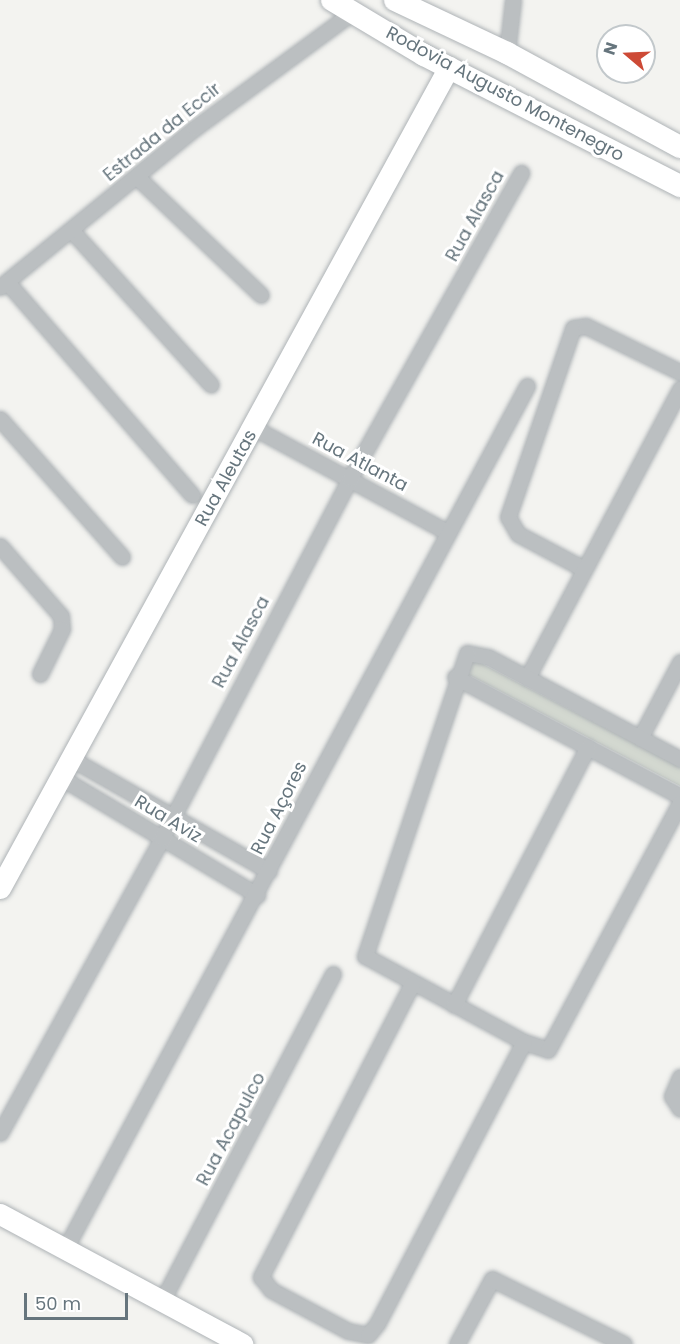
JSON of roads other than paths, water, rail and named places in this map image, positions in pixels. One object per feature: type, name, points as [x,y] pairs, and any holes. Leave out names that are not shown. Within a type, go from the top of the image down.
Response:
[{"type":"main road","name":"Rodovia Augusto Montenegro","points":[[332,0],[449,67],[680,186]]},
{"type":"main road","name":"Rodovia Augusto Montenegro","points":[[401,2],[507,53],[680,147]]},
{"type":"street","points":[[507,53],[513,0]]},
{"type":"street","name":"Estrada da Eccir","points":[[3,285],[298,48],[353,12]]},
{"type":"street","name":"Rua Aleutas","points":[[0,888],[254,428],[449,67]]},
{"type":"street","name":"Rua Alasca","points":[[0,1132],[162,838],[350,478],[521,172]]},
{"type":"street","points":[[138,177],[261,295]]},
{"type":"street","points":[[72,231],[211,385]]},
{"type":"street","points":[[3,285],[192,495]]},
{"type":"street","points":[[585,568],[518,534],[508,517],[573,328],[586,326],[680,372]]},
{"type":"street","name":"Rua Açores","points":[[65,1249],[257,895],[447,532],[527,386]]},
{"type":"street","points":[[527,678],[680,389]]},
{"type":"street","points":[[0,419],[122,557]]},
{"type":"street","name":"Rua Atlanta","points":[[254,428],[447,532]]},
{"type":"street","points":[[0,546],[61,616],[62,629],[40,674]]},
{"type":"street","points":[[680,759],[473,652],[464,656],[455,676],[364,952],[379,968],[524,1042],[543,1050],[552,1047],[680,803]]},
{"type":"street","points":[[640,738],[680,662]]},
{"type":"street","points":[[455,676],[680,796]]},
{"type":"street","points":[[454,1005],[588,747]]},
{"type":"street","name":"Rua Aviz","points":[[65,768],[173,816],[269,871]]},
{"type":"street","name":"Rua Aviz","points":[[65,768],[162,838],[257,895]]},
{"type":"street","name":"Rua Acapulco","points":[[162,1301],[333,975]]},
{"type":"street","points":[[412,984],[261,1277],[270,1290],[348,1331],[368,1335],[377,1324],[524,1042]]},
{"type":"street","points":[[680,1077],[672,1096],[680,1109]]},
{"type":"street","points":[[0,1214],[242,1344]]},
{"type":"street","points":[[457,1344],[492,1279],[624,1344]]}]
